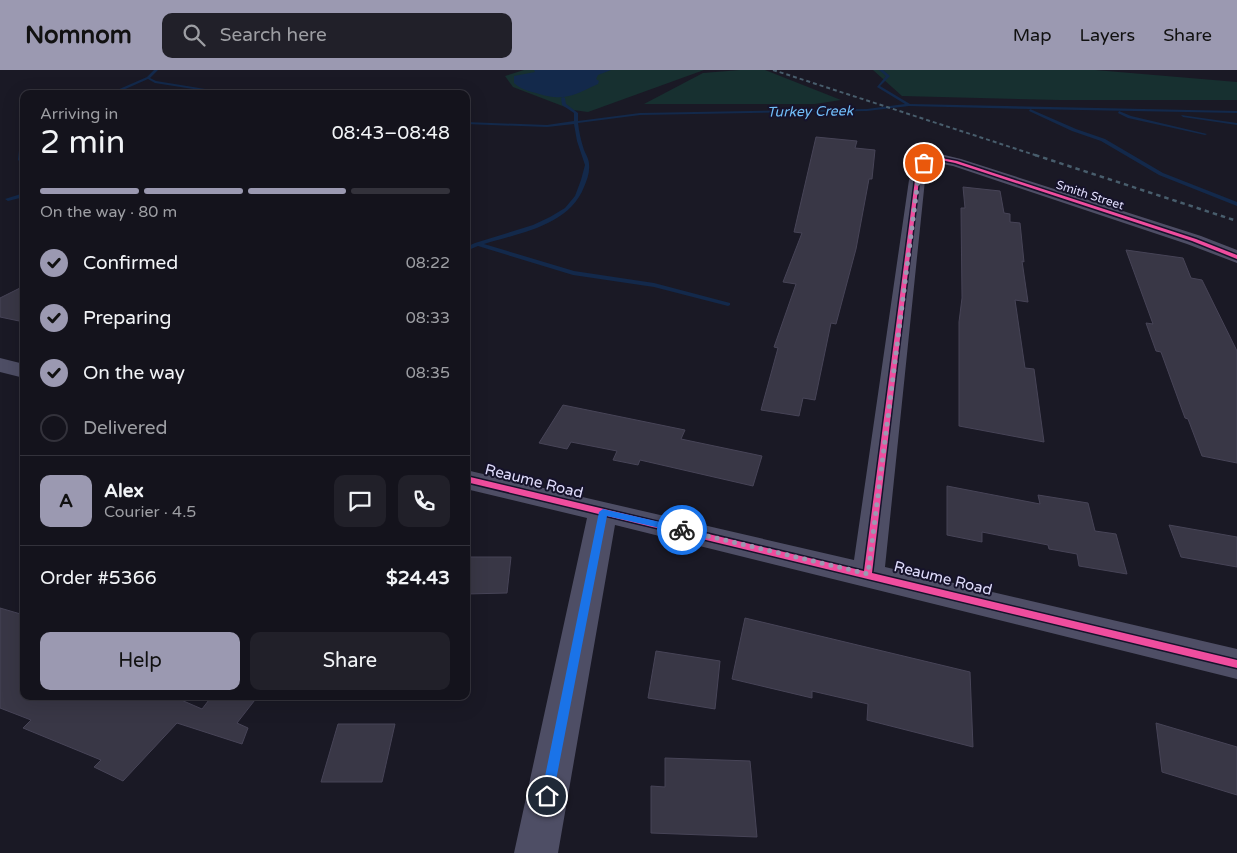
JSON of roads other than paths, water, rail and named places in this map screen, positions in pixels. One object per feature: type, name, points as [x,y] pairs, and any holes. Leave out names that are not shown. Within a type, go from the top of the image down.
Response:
[{"type":"street","name":"Smith Street","points":[[868,574],[918,180],[924,163],[936,158],[965,165],[1194,240],[1237,257]]},
{"type":"street","points":[[0,365],[20,370]]},
{"type":"street","name":"Reaume Road","points":[[470,479],[1237,664]]},
{"type":"street","points":[[536,853],[603,512]]},
{"type":"water","points":[[534,70],[611,70],[598,75],[596,79],[599,81],[598,84],[568,96],[554,97],[521,88],[514,83],[514,76],[535,72]]},
{"type":"waterway","name":"Turkey Creek","points":[[148,78],[156,70]]},
{"type":"waterway","points":[[881,70],[888,76],[878,86],[909,105]]},
{"type":"waterway","points":[[120,90],[148,78]]},
{"type":"waterway","name":"Turkey Creek","points":[[148,78],[155,82],[208,90]]},
{"type":"waterway","points":[[563,98],[564,105],[576,113],[576,122]]},
{"type":"waterway","name":"Turkey Creek","points":[[576,122],[640,114],[867,110],[909,105]]},
{"type":"waterway","name":"Turkey Creek","points":[[909,105],[1237,112]]},
{"type":"waterway","points":[[1030,110],[1074,130],[1103,140],[1161,174],[1237,204]]},
{"type":"waterway","points":[[1119,112],[1130,117],[1205,134]]},
{"type":"waterway","name":"Turkey Creek","points":[[1183,116],[1237,124]]},
{"type":"waterway","name":"Turkey Creek","points":[[470,123],[547,126],[576,122]]},
{"type":"waterway","points":[[478,244],[552,219],[567,209],[578,196],[584,180],[587,163],[578,137],[576,122]]},
{"type":"waterway","points":[[8,199],[20,196]]},
{"type":"waterway","points":[[470,248],[478,244]]},
{"type":"waterway","points":[[478,244],[573,273],[654,285],[728,304]]},
{"type":"railway","points":[[773,70],[1038,156]]},
{"type":"railway","points":[[1035,155],[1237,221]]}]
